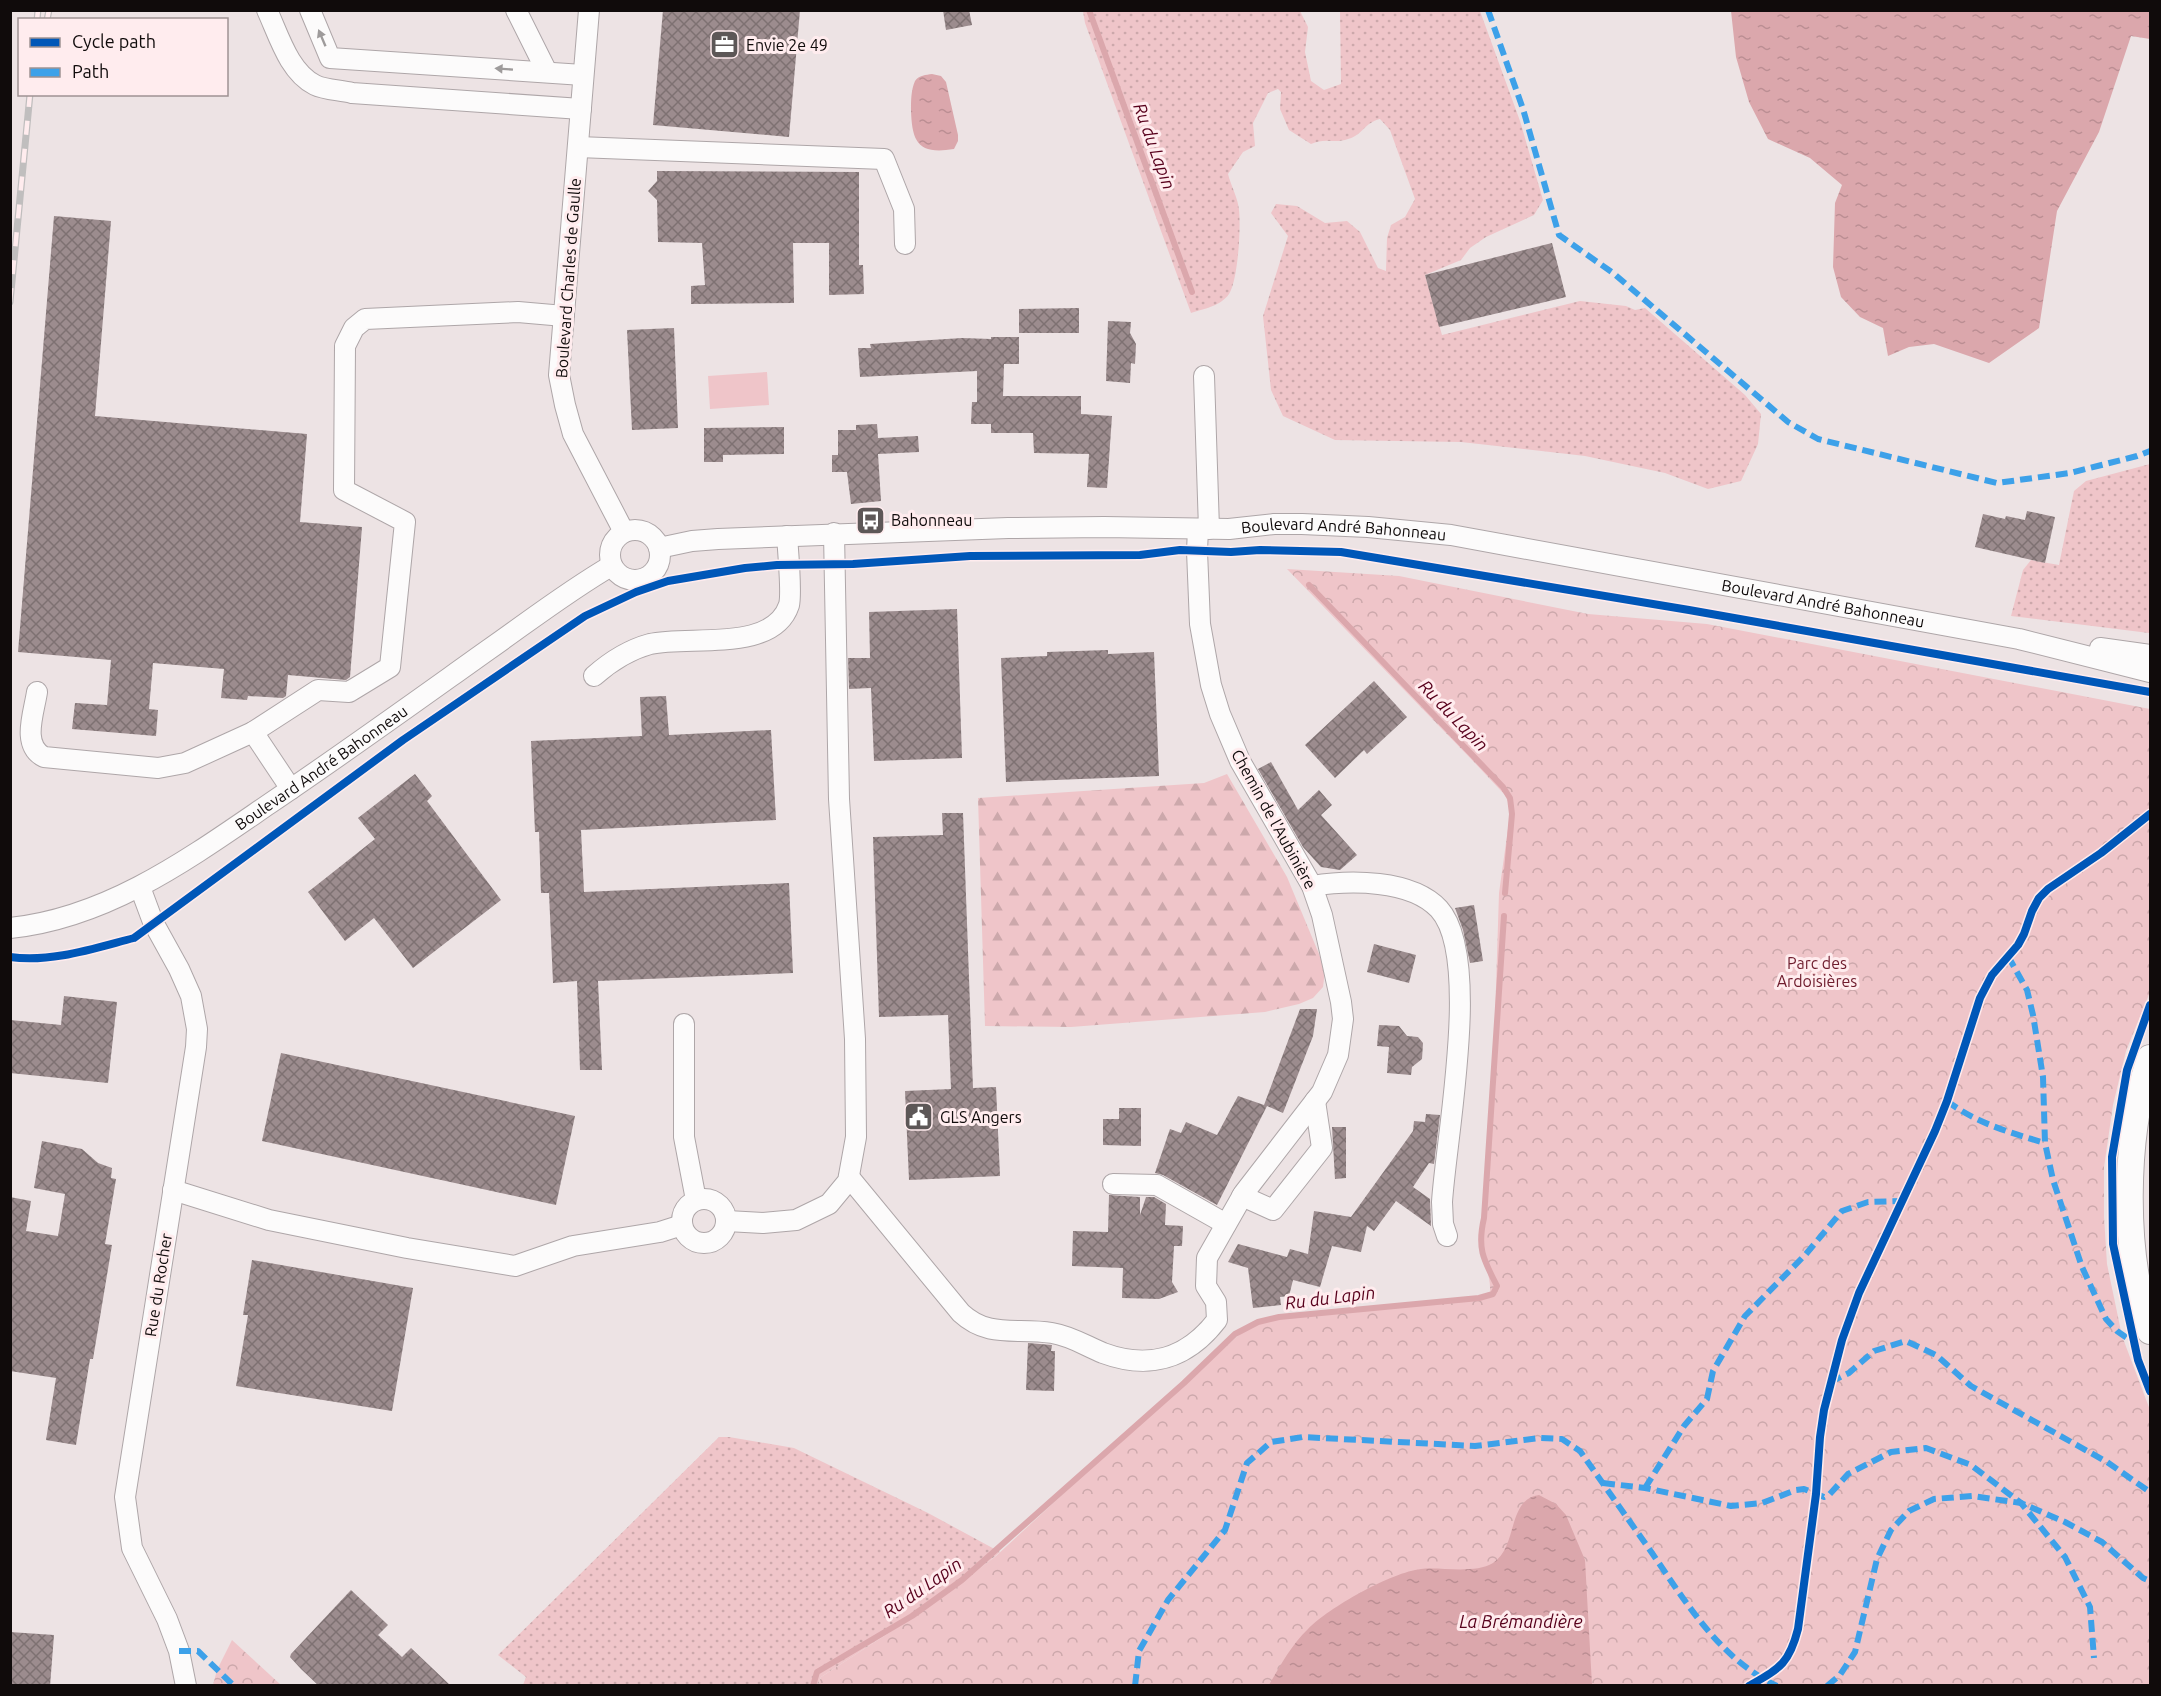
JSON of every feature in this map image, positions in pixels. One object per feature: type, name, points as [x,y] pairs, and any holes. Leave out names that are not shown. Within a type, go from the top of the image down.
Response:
[{"type":"main road","points":[[2150,1329],[2138,1286],[2131,1201],[2132,1155],[2137,1108],[2151,1058]]},
{"type":"street","points":[[267,10],[300,75],[316,86],[352,93],[581,110]]},
{"type":"street","points":[[310,10],[330,58],[583,75]]},
{"type":"street","points":[[516,10],[547,72]]},
{"type":"street","points":[[582,10],[589,11]]},
{"type":"street","name":"Boulevard Charles de Gaulle","points":[[589,11],[559,375],[564,405],[573,434],[624,532]]},
{"type":"street","points":[[578,147],[884,159],[904,209],[905,244]]},
{"type":"street","points":[[37,692],[31,735],[32,745],[37,753],[44,757],[158,768],[185,763],[253,732],[318,690],[349,692],[390,667],[405,522],[344,490],[345,346],[354,328],[365,319],[518,312],[564,316]]},
{"type":"street","name":"Chemin de l'Aubinière","points":[[849,1177],[968,1320],[985,1329],[1050,1332],[1119,1358],[1151,1361],[1167,1358],[1188,1348],[1217,1320],[1216,1302],[1206,1286],[1207,1258],[1242,1196],[1322,1092],[1338,1055],[1343,1019],[1324,926],[1312,886],[1240,761],[1220,714],[1202,644],[1198,583],[1203,529],[1204,376]]},
{"type":"street","name":"Boulevard André Bahonneau","points":[[659,548],[692,541],[834,533],[1104,527],[1229,530],[1274,524],[1368,527],[1451,535],[2019,639],[2151,656]]},
{"type":"street","points":[[643,531],[652,536],[659,548],[659,564],[646,579],[626,580],[617,575],[611,567],[610,547],[615,538],[624,532],[643,531]]},
{"type":"street","points":[[727,1221],[763,1223],[796,1220],[829,1204],[848,1181],[856,1137],[855,1040],[839,799],[834,533]]},
{"type":"street","points":[[594,676],[615,659],[638,648],[668,642],[752,636],[773,627],[780,620],[790,602],[787,536]]},
{"type":"street","name":"Boulevard André Bahonneau","points":[[10,928],[52,921],[86,911],[140,887],[204,849],[514,632],[611,567]]},
{"type":"street","name":"Boulevard André Bahonneau","points":[[2019,639],[2151,672]]},
{"type":"street","points":[[253,732],[291,789]]},
{"type":"street","points":[[1312,886],[1331,883],[1363,883],[1410,892],[1431,902],[1439,909],[1450,926],[1461,1000],[1442,1202],[1443,1224],[1447,1236]]},
{"type":"street","name":"Rue du Rocher","points":[[140,887],[153,922],[186,982],[196,1020],[196,1047],[125,1497],[132,1548],[167,1619],[179,1651],[186,1686]]},
{"type":"street","points":[[684,1024],[684,1137],[696,1200]]},
{"type":"street","points":[[1242,1196],[1273,1210],[1322,1148],[1315,1101]]},
{"type":"street","points":[[1113,1184],[1157,1185],[1226,1224]]},
{"type":"street","points":[[173,1190],[269,1220],[407,1248],[515,1266],[573,1246],[660,1232],[682,1225]]},
{"type":"street","points":[[696,1200],[713,1200],[726,1214],[727,1221],[721,1234],[706,1243],[699,1243],[689,1238],[682,1225],[681,1215],[683,1209],[696,1200]]},
{"type":"green space","points":[[1083,11],[1300,11],[1308,27],[1305,52],[1311,81],[1324,90],[1341,84],[1340,11],[1480,11],[1520,121],[1543,200],[1534,215],[1486,237],[1470,248],[1461,260],[1425,275],[1442,335],[1580,301],[1626,306],[1635,310],[1645,308],[1745,395],[1761,414],[1758,444],[1741,481],[1708,489],[1665,473],[1585,456],[1461,442],[1335,440],[1283,416],[1271,390],[1263,316],[1288,236],[1271,213],[1276,204],[1297,206],[1325,223],[1347,221],[1360,232],[1378,268],[1386,271],[1387,238],[1391,225],[1405,217],[1415,199],[1390,130],[1380,119],[1370,123],[1357,135],[1348,139],[1311,144],[1289,130],[1280,109],[1281,92],[1278,89],[1268,93],[1253,123],[1255,146],[1243,152],[1228,174],[1240,218],[1238,254],[1232,287],[1226,298],[1212,306],[1191,313],[1085,23]]},
{"type":"green space","points":[[767,372],[769,405],[710,409],[708,376]]},
{"type":"green space","points":[[2150,464],[2149,633],[2011,616],[2023,570],[2031,560],[2059,565],[2074,491],[2086,481]]},
{"type":"green space","name":"Parc des Ardoisières","points":[[1287,569],[1399,576],[1588,614],[1707,624],[2150,709],[2150,992],[2126,1051],[2113,1105],[2104,1167],[2104,1217],[2107,1264],[2122,1336],[2150,1410],[2150,1685],[818,1686],[821,1677],[927,1608],[996,1556],[1249,1326],[1269,1320],[1428,1304],[1485,1295],[1490,1292],[1482,1248],[1494,1049],[1499,893],[1511,807],[1504,794],[1473,761]]},
{"type":"green space","points":[[1227,774],[1287,877],[1319,954],[1325,971],[1323,987],[1313,998],[1299,1004],[1265,1012],[1071,1027],[985,1026],[978,798],[1204,783]]},
{"type":"green space","points":[[719,1437],[794,1448],[928,1513],[1000,1552],[957,1588],[821,1677],[818,1685],[523,1685],[526,1677],[498,1655]]},
{"type":"green space","points":[[232,1640],[281,1685],[213,1685],[217,1670]]},
{"type":"water","points":[[1731,11],[2150,11],[2150,39],[2131,36],[2099,132],[2057,211],[2039,328],[1989,363],[1934,344],[1909,347],[1888,356],[1883,328],[1860,317],[1841,297],[1833,267],[1835,203],[1842,185],[1810,158],[1768,139],[1749,102],[1736,57]]},
{"type":"water","points":[[932,74],[941,76],[946,82],[958,135],[954,149],[925,148],[919,144],[913,130],[911,107],[915,81]]},
{"type":"water","name":"La Brémandière","points":[[1539,1495],[1556,1504],[1566,1515],[1585,1560],[1592,1685],[1269,1685],[1302,1635],[1330,1611],[1361,1592],[1394,1577],[1421,1569],[1477,1568],[1493,1563],[1501,1556],[1506,1546],[1522,1505],[1529,1498]]},
{"type":"building","points":[[663,10],[800,10],[789,137],[653,125]]},
{"type":"building","points":[[943,10],[969,10],[972,25],[946,30]]},
{"type":"building","points":[[657,171],[859,172],[859,265],[863,265],[864,294],[829,295],[829,243],[793,243],[794,303],[691,304],[691,286],[705,285],[702,243],[658,242],[657,200],[648,191],[657,181]]},
{"type":"building","points":[[54,216],[111,221],[95,416],[307,434],[300,522],[362,527],[350,677],[346,680],[288,675],[286,696],[283,698],[248,696],[247,700],[221,698],[224,669],[153,663],[149,709],[158,710],[156,736],[72,729],[75,703],[107,705],[111,660],[18,652]]},
{"type":"building","points":[[1552,243],[1566,297],[1439,327],[1425,275]]},
{"type":"building","points":[[1079,308],[1079,333],[1019,333],[1019,309]]},
{"type":"building","points":[[1108,321],[1131,322],[1130,333],[1136,344],[1135,364],[1131,363],[1130,383],[1106,381]]},
{"type":"building","points":[[674,328],[678,428],[632,430],[627,330]]},
{"type":"building","points":[[991,337],[1019,337],[1019,364],[1004,364],[1003,396],[1081,396],[1081,414],[1112,416],[1107,488],[1087,487],[1089,454],[1034,453],[1033,433],[991,433],[991,424],[971,424],[972,402],[977,402],[977,371],[860,377],[858,348],[871,348],[870,344],[962,338],[991,339]]},
{"type":"building","points":[[877,424],[878,438],[918,436],[919,452],[878,454],[881,501],[851,504],[847,472],[832,472],[832,455],[838,455],[838,430],[856,430],[856,425]]},
{"type":"building","points":[[784,427],[784,454],[723,455],[723,462],[704,462],[704,428]]},
{"type":"building","points":[[2027,511],[2055,517],[2045,563],[1975,547],[1983,514],[2005,519],[2006,516],[2025,520]]},
{"type":"building","points":[[957,609],[962,758],[874,761],[871,688],[849,689],[848,658],[870,658],[869,612]]},
{"type":"building","points":[[1108,650],[1108,654],[1154,652],[1159,776],[1006,782],[1001,658],[1047,656],[1047,652]]},
{"type":"building","points":[[1374,681],[1407,717],[1367,754],[1364,750],[1335,778],[1305,745]]},
{"type":"building","points":[[666,696],[669,735],[771,730],[776,820],[581,830],[584,892],[789,883],[793,973],[598,981],[602,1070],[580,1070],[577,981],[553,983],[549,893],[541,893],[539,832],[535,832],[531,741],[642,736],[640,697]]},
{"type":"building","points":[[1271,762],[1298,810],[1319,790],[1332,805],[1321,815],[1357,855],[1340,870],[1321,867],[1303,847],[1258,769]]},
{"type":"building","points":[[415,774],[432,796],[427,801],[501,900],[413,968],[374,918],[345,941],[308,892],[375,839],[358,818]]},
{"type":"building","points":[[942,813],[963,813],[973,1088],[996,1087],[1000,1176],[909,1180],[905,1091],[951,1089],[948,1015],[879,1017],[873,837],[943,835]]},
{"type":"building","points":[[1474,905],[1483,961],[1470,963],[1463,930],[1455,908]]},
{"type":"building","points":[[1374,944],[1416,955],[1409,983],[1367,972]]},
{"type":"building","points":[[64,996],[117,1002],[108,1083],[10,1073],[10,1020],[61,1025]]},
{"type":"building","points":[[1300,1009],[1317,1009],[1313,1036],[1283,1113],[1267,1106],[1217,1205],[1163,1175],[1155,1173],[1170,1129],[1181,1133],[1186,1122],[1217,1135],[1238,1096],[1264,1105]]},
{"type":"building","points":[[1379,1025],[1399,1026],[1407,1036],[1418,1037],[1423,1043],[1422,1059],[1412,1067],[1411,1075],[1387,1073],[1389,1047],[1377,1046]]},
{"type":"building","points":[[281,1053],[575,1116],[556,1205],[262,1141]]},
{"type":"building","points":[[1119,1108],[1141,1108],[1141,1146],[1103,1145],[1103,1119],[1119,1119]]},
{"type":"building","points":[[1426,1114],[1440,1115],[1434,1164],[1429,1163],[1413,1187],[1430,1199],[1431,1226],[1396,1201],[1374,1231],[1367,1226],[1361,1252],[1332,1246],[1320,1287],[1293,1280],[1289,1296],[1280,1297],[1281,1305],[1253,1308],[1248,1268],[1228,1262],[1238,1244],[1287,1257],[1290,1249],[1308,1254],[1314,1211],[1351,1217],[1413,1131],[1414,1121],[1425,1122]]},
{"type":"building","points":[[1332,1127],[1346,1127],[1346,1178],[1335,1179]]},
{"type":"building","points":[[42,1141],[82,1149],[98,1163],[112,1168],[111,1178],[116,1179],[105,1244],[112,1245],[76,1445],[46,1440],[56,1378],[10,1371],[10,1197],[31,1201],[26,1231],[58,1236],[65,1194],[34,1188]]},
{"type":"building","points":[[1109,1195],[1140,1197],[1140,1215],[1146,1197],[1154,1197],[1166,1204],[1165,1225],[1183,1226],[1182,1246],[1174,1246],[1172,1282],[1178,1292],[1159,1299],[1122,1298],[1123,1268],[1072,1266],[1073,1231],[1108,1232]]},
{"type":"building","points":[[252,1260],[413,1288],[392,1411],[236,1386],[248,1315],[243,1315]]},
{"type":"building","points":[[1028,1343],[1052,1345],[1051,1351],[1055,1351],[1054,1391],[1026,1390]]},
{"type":"building","points":[[351,1590],[388,1625],[378,1635],[402,1657],[411,1648],[451,1686],[319,1686],[301,1669],[290,1657],[291,1654]]},
{"type":"building","points":[[10,1632],[54,1635],[50,1686],[10,1686]]},
{"type":"waterway","name":"Ru du Lapin","points":[[1089,10],[1192,292]]},
{"type":"waterway","name":"Ru du Lapin","points":[[1309,585],[1503,787],[1510,798],[1512,814],[1505,893]]},
{"type":"waterway","name":"Ru du Lapin","points":[[813,1686],[817,1672],[912,1616],[962,1580],[1184,1383],[1235,1334],[1258,1322],[1279,1317],[1479,1298],[1493,1294],[1497,1286],[1485,1261],[1481,1237],[1504,916]]},
{"type":"railway","points":[[37,18],[38,10]]},
{"type":"railway","points":[[47,18],[49,10]]},
{"type":"railway","points":[[10,302],[30,96]]},
{"type":"marked path","points":[[1488,10],[1523,109],[1559,235],[1613,273],[1788,422],[1818,439],[1997,483],[2070,473],[2150,451]]},
{"type":"marked path","points":[[2008,956],[2027,990],[2033,1015],[2043,1077],[2045,1143],[2053,1180],[2082,1267],[2106,1319],[2117,1331],[2134,1343]]},
{"type":"marked path","points":[[1947,1101],[1982,1121],[2045,1143]]},
{"type":"marked path","points":[[1645,1488],[1684,1426],[1707,1399],[1713,1371],[1745,1316],[1806,1254],[1842,1211],[1868,1202],[1902,1201]]},
{"type":"marked path","points":[[1830,1382],[1849,1373],[1874,1351],[1906,1341],[1936,1355],[1971,1386],[2107,1462],[2150,1492]]},
{"type":"marked path","points":[[1135,1686],[1139,1651],[1168,1600],[1225,1530],[1247,1463],[1271,1442],[1303,1437],[1475,1446],[1540,1438],[1562,1439],[1580,1451],[1678,1592],[1706,1628],[1738,1661],[1777,1686]]},
{"type":"marked path","points":[[1603,1483],[1645,1488],[1731,1506],[1762,1503],[1804,1489],[1824,1497],[1829,1495],[1848,1474],[1891,1452],[1926,1448],[1971,1465],[2021,1503],[2065,1557],[2090,1607],[2094,1658]]},
{"type":"marked path","points":[[1827,1686],[1840,1675],[1855,1652],[1877,1559],[1891,1530],[1909,1511],[1934,1499],[1972,1496],[2021,1503],[2065,1522],[2102,1542],[2143,1578],[2150,1581]]},
{"type":"marked path","points":[[179,1651],[198,1651],[234,1686]]},
{"type":"cycle path","points":[[10,957],[57,956],[134,938],[403,740],[585,616],[636,592],[668,581],[745,568],[970,556],[1140,555],[1180,550],[1341,552],[1689,610],[2150,692]]},
{"type":"cycle path","points":[[1749,1686],[1782,1664],[1795,1641],[1816,1494],[1824,1410],[1842,1340],[1859,1293],[1935,1131],[1980,998],[1992,975],[2018,945],[2039,898],[2150,814]]},
{"type":"cycle path","points":[[2150,1005],[2127,1070],[2112,1157],[2113,1244],[2138,1360],[2150,1391]]},
{"type":"place","name":"Envie 2e 49","points":[[725,45]]},
{"type":"place","name":"Bahonneau","points":[[870,520]]},
{"type":"place","name":"GLS Angers","points":[[919,1117]]}]
